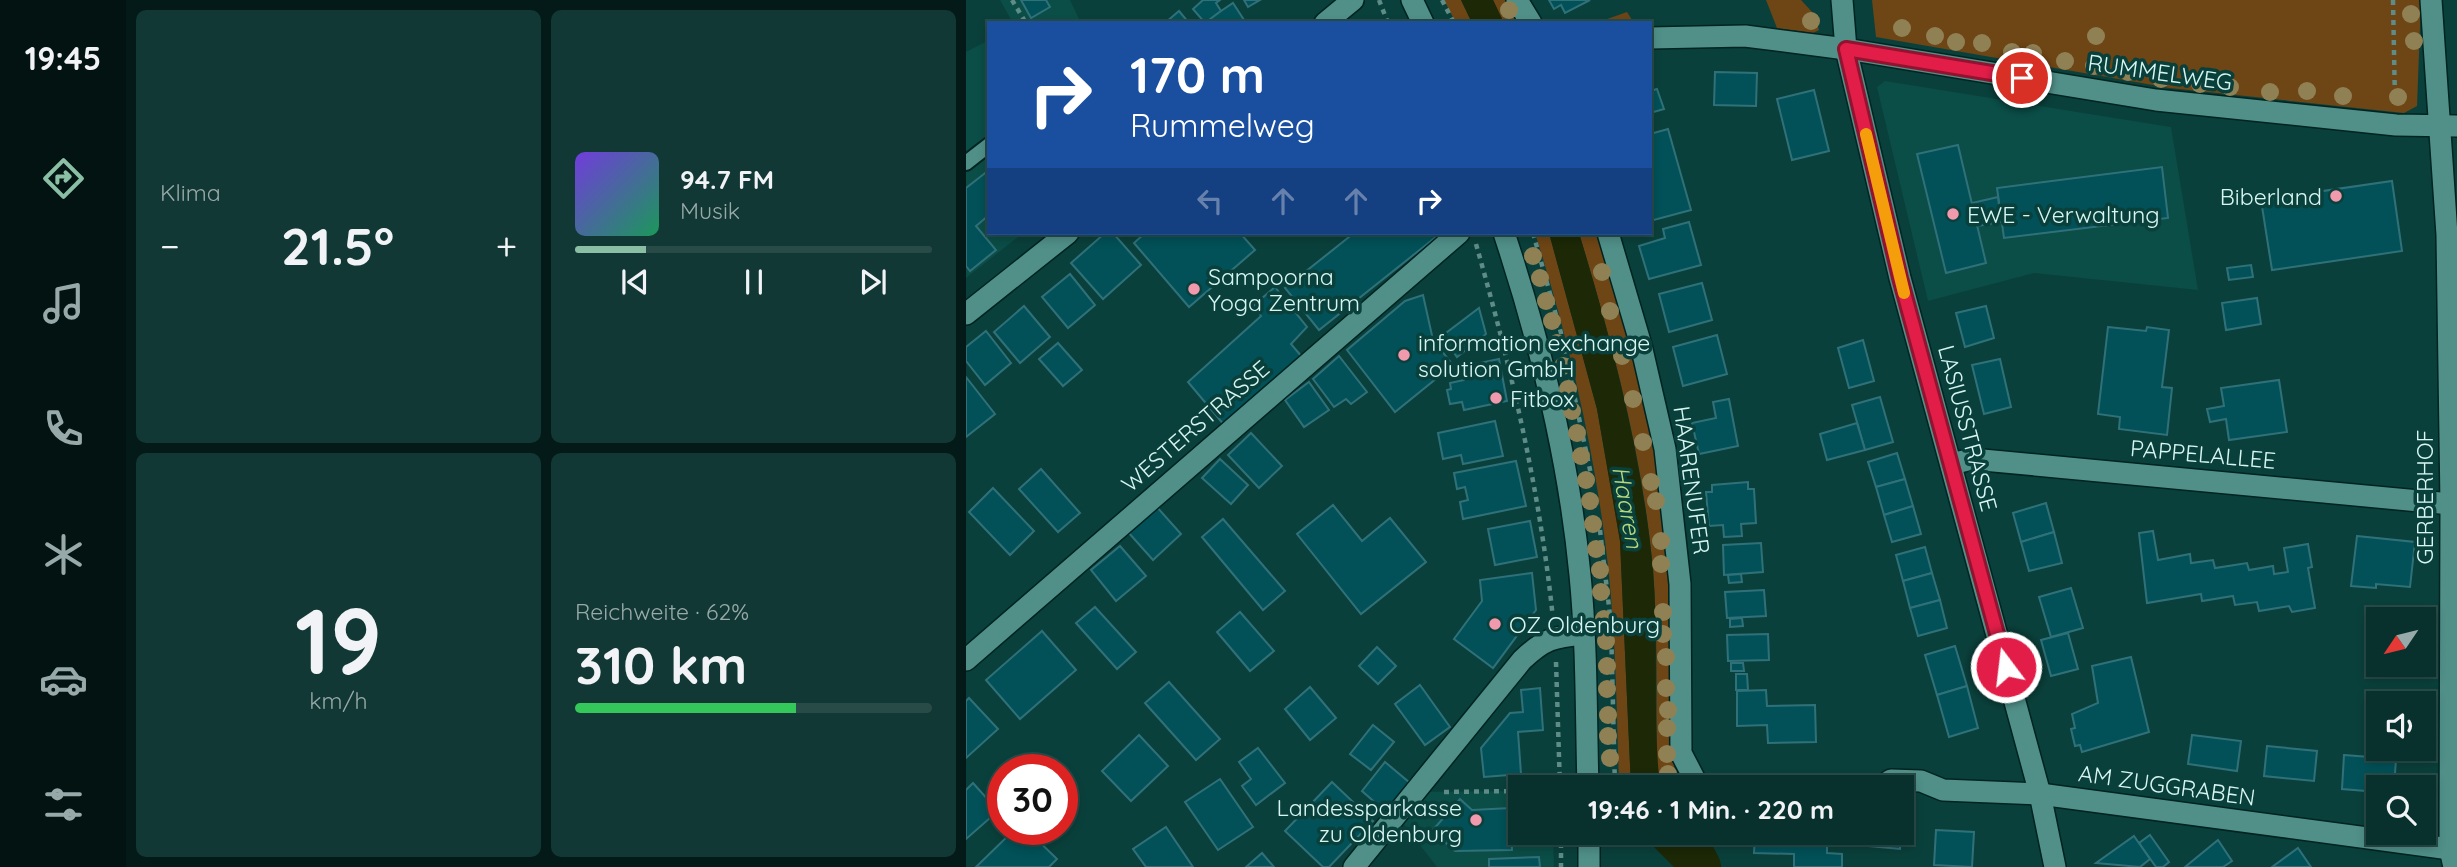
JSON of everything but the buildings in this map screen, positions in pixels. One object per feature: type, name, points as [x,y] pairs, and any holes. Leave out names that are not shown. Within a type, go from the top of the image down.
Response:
[{"type":"street","points":[[1327,21],[1353,0]]},
{"type":"street","points":[[1412,0],[1422,21]]},
{"type":"street","points":[[1517,0],[1530,21]]},
{"type":"street","name":"LASIUSSTRASSE","points":[[1842,0],[1846,49],[1896,265],[2040,794],[2055,867]]},
{"type":"street","name":"GERBERHOF","points":[[2431,0],[2448,126],[2452,858]]},
{"type":"street","name":"RUMMELWEG","points":[[1652,38],[1745,36],[1846,49],[2155,100],[2396,125],[2448,126]]},
{"type":"street","points":[[969,304],[1065,235]]},
{"type":"street","name":"WESTERSTRASSE","points":[[966,660],[1458,235]]},
{"type":"street","points":[[1505,235],[1536,342],[1558,442],[1578,561],[1588,775]]},
{"type":"street","name":"HAARENUFER","points":[[1609,235],[1641,345],[1665,449],[1680,584],[1681,753],[1695,775]]},
{"type":"street","name":"PAPPELALLEE","points":[[1951,464],[1972,459],[2451,504]]},
{"type":"street","points":[[1354,867],[1522,660],[1538,645],[1555,637],[1583,634]]},
{"type":"street","name":"AM ZUGGRABEN","points":[[1914,781],[1943,790],[2040,794],[2452,858]]},
{"type":"street","points":[[1589,845],[1589,867]]},
{"type":"lane","points":[[966,163],[987,147]]},
{"type":"path","points":[[1012,0],[1025,21]]},
{"type":"path","points":[[1379,0],[1387,21]]},
{"type":"path","points":[[1442,0],[1453,21]]},
{"type":"path","points":[[2393,0],[2396,125]]},
{"type":"path","points":[[1474,235],[1501,333],[1533,474],[1555,637],[1560,775]]},
{"type":"path","points":[[1415,792],[1508,791]]},
{"type":"path","points":[[1561,845],[1561,867]]},
{"type":"shaded area","points":[[1000,0],[1070,0],[1080,21],[1012,21]]},
{"type":"shaded area","points":[[1444,0],[1461,0],[1471,21],[1455,21]]},
{"type":"shaded area","points":[[1493,0],[1510,0],[1522,21],[1503,21]]},
{"type":"shaded area","points":[[1766,0],[1801,0],[1814,14],[1819,30],[1813,33],[1777,28]]},
{"type":"shaded area","points":[[1872,0],[2421,0],[2417,106],[2404,113],[2170,88],[1876,37]]},
{"type":"shaded area","points":[[1627,12],[1633,21],[1602,21]]},
{"type":"shaded area","points":[[987,41],[987,235],[1020,235],[966,278],[966,52]]},
{"type":"shaded area","points":[[1885,81],[2171,127],[2198,290],[2034,273],[1928,301],[1877,87]]},
{"type":"shaded area","points":[[1536,235],[1550,235],[1597,409],[1620,541],[1630,775],[1619,775],[1616,681],[1604,532],[1590,445],[1571,359]]},
{"type":"shaded area","points":[[1580,235],[1601,235],[1655,442],[1674,619],[1674,775],[1659,775],[1653,570],[1642,485],[1614,357]]},
{"type":"shaded area","points":[[1508,791],[1508,845],[1553,845],[1554,867],[1437,867],[1396,814],[1415,792]]},
{"type":"water","points":[[1461,0],[1493,0],[1503,21],[1471,21]]},
{"type":"water","points":[[1550,235],[1580,235],[1614,357],[1633,442],[1653,570],[1659,775],[1630,775],[1620,541],[1597,409]]},
{"type":"waterway","name":"Haaren","points":[[1683,845],[1699,867]]},
{"type":"slow traffic","points":[[1866,134],[1904,293]]},
{"type":"place","name":"Biberland","points":[[2336,196]]},
{"type":"place","name":"EWE - Verwaltung","points":[[1953,214]]},
{"type":"place","name":"Sampoorna Yoga Zentrum","points":[[1194,289]]},
{"type":"place","name":"information exchange solution GmbH","points":[[1404,355]]},
{"type":"place","name":"Fitbox","points":[[1496,398]]},
{"type":"place","name":"OZ Oldenburg","points":[[1495,624]]},
{"type":"place","name":"Landessparkasse zu Oldenburg","points":[[1476,820]]},
{"type":"route","points":[[2006,667],[1900,278],[1846,49],[2022,78]]}]
